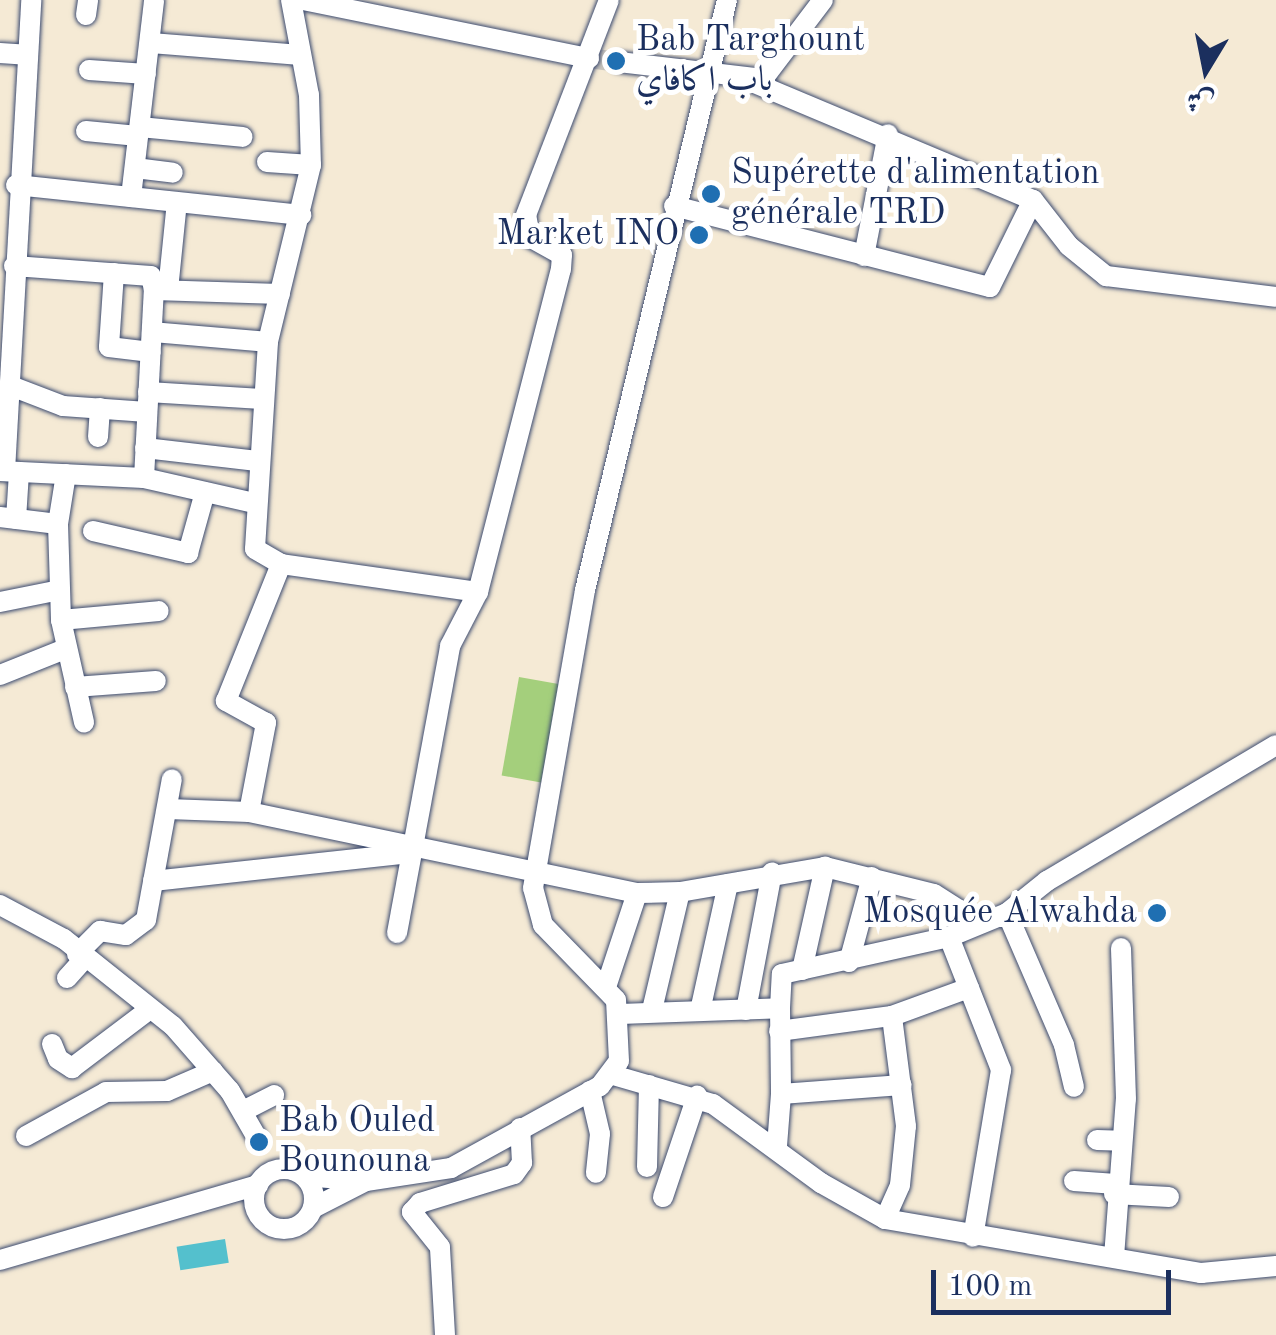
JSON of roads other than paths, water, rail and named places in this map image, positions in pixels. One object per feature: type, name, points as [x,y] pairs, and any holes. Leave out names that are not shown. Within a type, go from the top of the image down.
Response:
[{"type":"street","points":[[31,0],[6,335],[11,386],[8,518],[58,524]]},
{"type":"street","points":[[131,197],[154,0]]},
{"type":"street","points":[[291,0],[312,165],[268,342],[254,502],[255,548],[281,564],[478,592]]},
{"type":"street","points":[[302,0],[338,4],[589,58]]},
{"type":"street","points":[[397,934],[450,646],[478,592],[561,270],[562,256],[530,238],[526,216],[609,0]]},
{"type":"street","points":[[0,1260],[200,1207],[266,1179],[304,1176],[366,1181],[451,1168],[614,1075],[622,1047],[620,1014],[606,987],[542,925],[535,873],[584,590],[727,0]]},
{"type":"street","points":[[752,82],[780,60],[824,0]]},
{"type":"street","points":[[150,43],[301,55]]},
{"type":"street","points":[[0,53],[26,55]]},
{"type":"street","points":[[619,62],[752,82],[888,134],[1033,200],[1062,238],[1106,276],[1276,297]]},
{"type":"street","points":[[90,70],[146,74]]},
{"type":"street","points":[[86,131],[243,138]]},
{"type":"street","points":[[864,256],[888,134]]},
{"type":"street","points":[[267,162],[312,165]]},
{"type":"street","points":[[134,168],[173,173]]},
{"type":"street","points":[[16,185],[300,215]]},
{"type":"street","points":[[674,206],[990,287],[1033,200]]},
{"type":"street","points":[[144,478],[151,342],[177,202]]},
{"type":"street","points":[[10,257],[114,274],[154,276],[161,290]]},
{"type":"street","points":[[114,274],[110,347],[151,342],[268,342]]},
{"type":"street","points":[[161,290],[280,294]]},
{"type":"street","points":[[11,386],[63,406],[100,408],[148,402],[262,399]]},
{"type":"street","points":[[98,437],[100,408]]},
{"type":"street","points":[[145,448],[257,460]]},
{"type":"street","points":[[8,471],[144,478],[254,502]]},
{"type":"street","points":[[66,474],[58,524],[61,620],[84,722]]},
{"type":"street","points":[[93,530],[188,554],[205,492]]},
{"type":"street","points":[[249,812],[266,722],[226,701],[281,564]]},
{"type":"street","points":[[0,602],[60,590]]},
{"type":"street","points":[[61,620],[159,611]]},
{"type":"street","points":[[0,675],[65,649]]},
{"type":"street","points":[[75,687],[156,681]]},
{"type":"street","points":[[777,1146],[782,974],[949,937],[1007,912],[1060,872],[1276,745]]},
{"type":"street","points":[[66,978],[100,931],[126,935],[142,926],[172,779]]},
{"type":"street","points":[[168,810],[249,812],[637,893],[680,892],[772,872],[825,867],[934,894],[978,922]]},
{"type":"street","points":[[153,881],[401,854],[414,844]]},
{"type":"street","points":[[802,970],[825,867]]},
{"type":"street","points":[[746,1010],[772,872]]},
{"type":"street","points":[[850,962],[872,876]]},
{"type":"street","points":[[700,1012],[728,884]]},
{"type":"street","points":[[652,1010],[680,892]]},
{"type":"street","points":[[606,987],[637,893]]},
{"type":"street","points":[[0,904],[28,923],[64,939],[80,957],[150,1009],[214,1071],[243,1111],[258,1142],[266,1179],[257,1211]]},
{"type":"street","points":[[1007,912],[1064,1045],[1074,1087]]},
{"type":"street","points":[[0,921],[28,923]]},
{"type":"street","points":[[949,937],[1001,1070],[973,1237]]},
{"type":"street","points":[[1114,1258],[1115,1189],[1121,1141],[1121,948]]},
{"type":"street","points":[[779,1031],[892,1016],[969,988]]},
{"type":"street","points":[[620,1014],[780,1008]]},
{"type":"street","points":[[52,1044],[55,1069],[83,1061],[150,1009]]},
{"type":"street","points":[[885,1218],[904,1163],[902,1085],[892,1016]]},
{"type":"street","points":[[26,1136],[106,1092],[167,1091],[214,1071]]},
{"type":"street","points":[[614,1075],[697,1096],[777,1146],[821,1183],[885,1218],[973,1237],[1201,1272],[1276,1266]]},
{"type":"street","points":[[647,1167],[649,1084]]},
{"type":"street","points":[[781,1094],[902,1085]]},
{"type":"street","points":[[590,1091],[600,1134],[596,1173]]},
{"type":"street","points":[[243,1111],[274,1095]]},
{"type":"street","points":[[663,1197],[697,1096]]},
{"type":"street","points":[[445,1335],[440,1247],[412,1212],[420,1203],[514,1174],[522,1163],[520,1128]]},
{"type":"street","points":[[1096,1140],[1121,1141]]},
{"type":"street","points":[[304,1176],[313,1208]]},
{"type":"street","points":[[200,1207],[257,1211],[268,1224],[286,1229],[303,1222],[313,1208],[366,1181]]},
{"type":"street","points":[[1074,1181],[1170,1198]]},
{"type":"water","points":[[225,1239],[229,1263],[180,1270],[177,1247]]},
{"type":"tunnel","points":[[589,58],[619,62]]},
{"type":"place","name":"Bab Targhount باب اكافاي","points":[[616,61]]},
{"type":"place","name":"Supérette d'alimentation générale TRD","points":[[711,194]]},
{"type":"place","name":"Market INO","points":[[699,235]]},
{"type":"place","name":"Mosquée Alwahda","points":[[1157,913]]},
{"type":"place","name":"Bab Ouled Bounouna","points":[[259,1142]]}]
